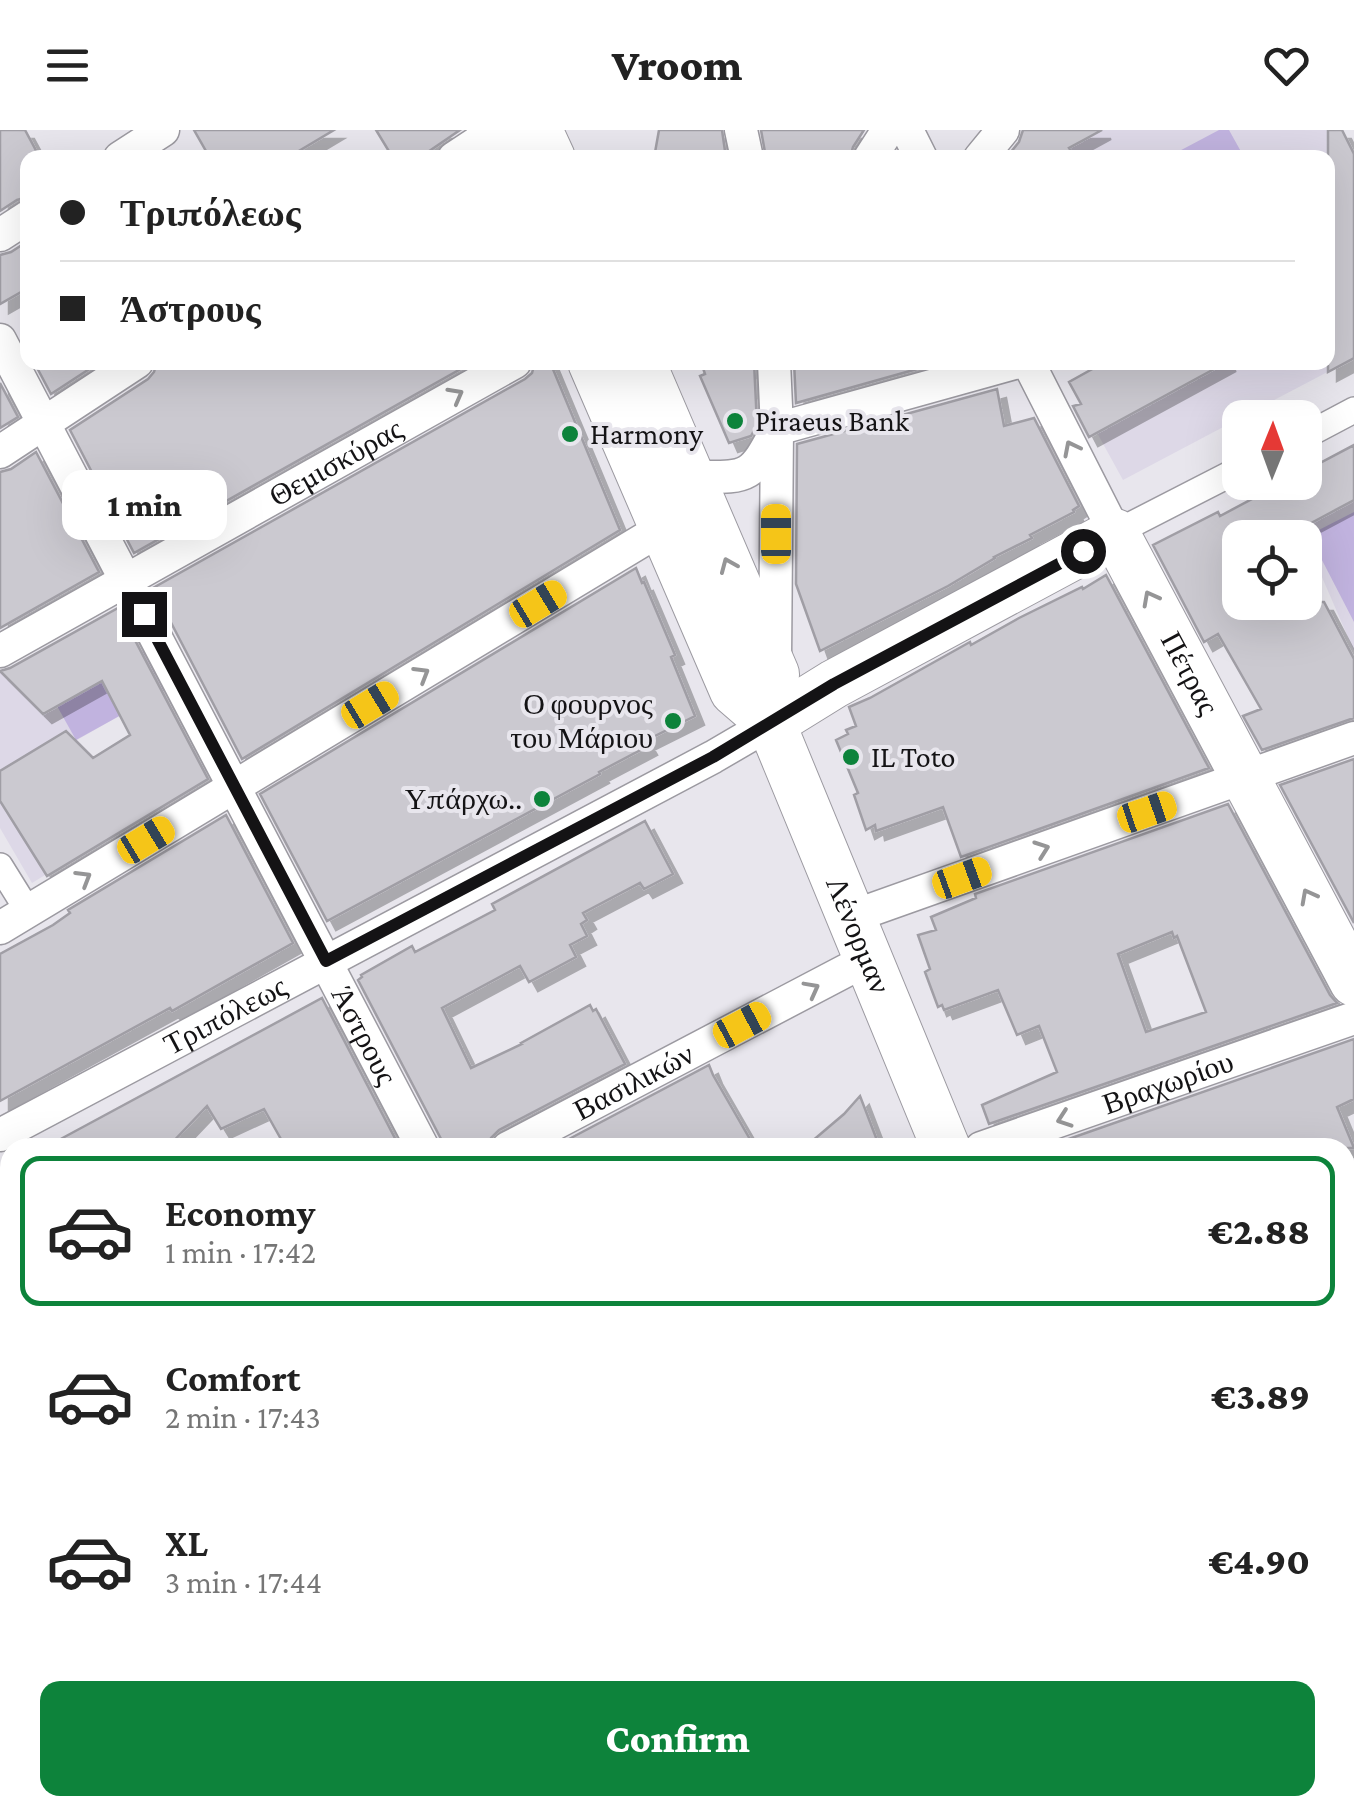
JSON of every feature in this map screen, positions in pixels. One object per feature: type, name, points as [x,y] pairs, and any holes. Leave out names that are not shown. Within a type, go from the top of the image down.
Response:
[{"type":"main road","name":"Λένορμαν","points":[[595,370],[734,691],[771,722]]},
{"type":"main road","name":"Λένορμαν","points":[[645,370],[774,674],[771,722],[942,1138]]},
{"type":"main road","name":"Τριπόλεως","points":[[771,722],[834,684],[1115,534]]},
{"type":"main road","name":"Πέτρας","points":[[1115,534],[1354,982]]},
{"type":"street","points":[[132,150],[163,130]]},
{"type":"street","points":[[987,150],[1003,130]]},
{"type":"street","name":"Άστρους","points":[[0,340],[418,1138]]},
{"type":"street","points":[[0,452],[125,370]]},
{"type":"street","name":"Θεμισκύρας","points":[[0,652],[501,370]]},
{"type":"street","name":"Λένορμαν","points":[[774,370],[774,674]]},
{"type":"street","points":[[691,476],[730,477],[750,472],[762,459],[777,429],[989,370]]},
{"type":"street","name":"Πέτρας","points":[[1032,370],[1115,534]]},
{"type":"street","points":[[1322,427],[1354,410]]},
{"type":"street","name":"Τριπόλεως","points":[[1115,534],[1222,478]]},
{"type":"street","points":[[0,866],[14,920],[664,528]]},
{"type":"street","name":"Τριπόλεως","points":[[0,1135],[713,757],[771,722]]},
{"type":"street","name":"Βασιλικών","points":[[525,1138],[860,938],[1245,777],[1354,738]]},
{"type":"street","name":"Βραχωρίου","points":[[1010,1138],[1354,1018]]},
{"type":"shaded area","points":[[1056,130],[1342,130],[1354,154],[1354,358],[1335,368],[1335,150],[1071,150]]},
{"type":"shaded area","points":[[1219,130],[1229,130],[1240,150],[1181,150]]},
{"type":"shaded area","points":[[1092,370],[1331,370],[1274,400],[1222,400],[1222,428],[1123,480],[1069,382]]},
{"type":"shaded area","points":[[1354,445],[1354,651],[1322,577],[1322,520],[1298,520],[1301,500],[1322,500],[1322,462]]},
{"type":"shaded area","points":[[1354,512],[1354,622],[1322,560],[1322,528]]},
{"type":"shaded area","points":[[148,648],[167,689],[77,740],[147,813],[32,883],[0,828],[0,672],[43,713],[91,679]]},
{"type":"shaded area","points":[[140,660],[159,694],[76,740],[57,706]]},
{"type":"building","points":[[0,130],[25,130],[36,150],[20,150],[20,199],[0,211]]},
{"type":"building","points":[[194,130],[334,130],[300,150],[205,150]]},
{"type":"building","points":[[376,130],[460,130],[431,150],[388,150]]},
{"type":"building","points":[[659,130],[722,130],[725,150],[655,150]]},
{"type":"building","points":[[761,130],[864,130],[852,150],[765,150]]},
{"type":"building","points":[[1023,130],[1102,130],[1070,150],[1012,150]]},
{"type":"building","points":[[1328,130],[1342,130],[1354,154],[1354,358],[1335,368],[1335,150],[1328,150]]},
{"type":"building","points":[[20,246],[20,293],[0,304],[0,255]]},
{"type":"building","points":[[38,370],[88,370],[51,394]]},
{"type":"building","points":[[459,370],[134,553],[70,430],[154,372]]},
{"type":"building","points":[[553,370],[620,530],[242,759],[153,588],[532,373]]},
{"type":"building","points":[[704,370],[754,370],[757,425],[751,436],[729,443],[700,376],[705,374]]},
{"type":"building","points":[[794,370],[914,370],[796,403]]},
{"type":"building","points":[[1091,370],[1212,370],[1089,437],[1073,406],[1081,404],[1069,382]]},
{"type":"building","points":[[0,383],[18,417],[0,428]]},
{"type":"building","points":[[997,389],[1004,426],[1034,418],[1079,506],[948,586],[820,651],[796,584],[797,444]]},
{"type":"building","points":[[1354,445],[1354,500],[1317,520],[1222,520],[1222,620],[1322,620],[1324,602],[1354,659],[1354,718],[1262,750],[1243,716],[1261,709],[1218,634],[1204,642],[1153,545],[1250,500],[1322,500],[1322,462]]},
{"type":"building","points":[[36,452],[99,572],[0,628],[0,472]]},
{"type":"building","points":[[636,568],[675,655],[671,657],[695,716],[645,741],[648,746],[600,774],[327,921],[260,794]]},
{"type":"building","points":[[1106,575],[1209,768],[961,857],[943,807],[876,831],[875,825],[866,830],[854,795],[858,793],[836,740],[856,726],[849,707]]},
{"type":"building","points":[[118,608],[208,779],[47,876],[0,801],[0,771],[66,731],[93,758],[130,735],[102,681],[43,714],[0,671]]},
{"type":"building","points":[[1354,759],[1354,923],[1280,785]]},
{"type":"building","points":[[1228,804],[1337,1003],[989,1124],[982,1105],[1057,1072],[1039,1026],[1017,1035],[998,990],[944,1010],[942,1005],[938,1007],[925,972],[930,969],[918,935],[936,930],[931,917],[976,898],[975,894]],"holes":[[[1172,932],[1174,938],[1177,936],[1206,1012],[1146,1032],[1118,954]]]},
{"type":"building","points":[[226,815],[293,943],[0,1101],[0,954],[53,925],[70,913],[68,910]]},
{"type":"building","points":[[645,821],[673,874],[644,889],[640,883],[583,913],[587,920],[581,924],[587,936],[570,945],[576,957],[529,982],[520,966],[442,1008],[471,1068],[590,1005],[593,1011],[596,1009],[625,1064],[499,1130],[491,1138],[440,1138],[358,980],[412,946],[415,952],[495,910],[492,904]]},
{"type":"building","points":[[322,998],[395,1138],[280,1138],[264,1109],[221,1129],[207,1106],[177,1138],[63,1138]]},
{"type":"building","points":[[1354,1039],[1354,1099],[1337,1107],[1350,1138],[1072,1138]]},
{"type":"building","points":[[709,1065],[749,1138],[571,1138]]},
{"type":"building","points":[[860,1096],[876,1138],[816,1138]]},
{"type":"place","name":"Piraeus Bank","points":[[735,421]]},
{"type":"place","name":"Harmony","points":[[570,434]]},
{"type":"place","name":"Ο φουρνος του Μάριου","points":[[673,721]]},
{"type":"place","name":"IL Toto","points":[[851,757]]},
{"type":"place","name":"Υπάρχω..","points":[[542,799]]},
{"type":"route","points":[[144,614],[326,961],[713,757],[834,684],[1083,551]]}]
